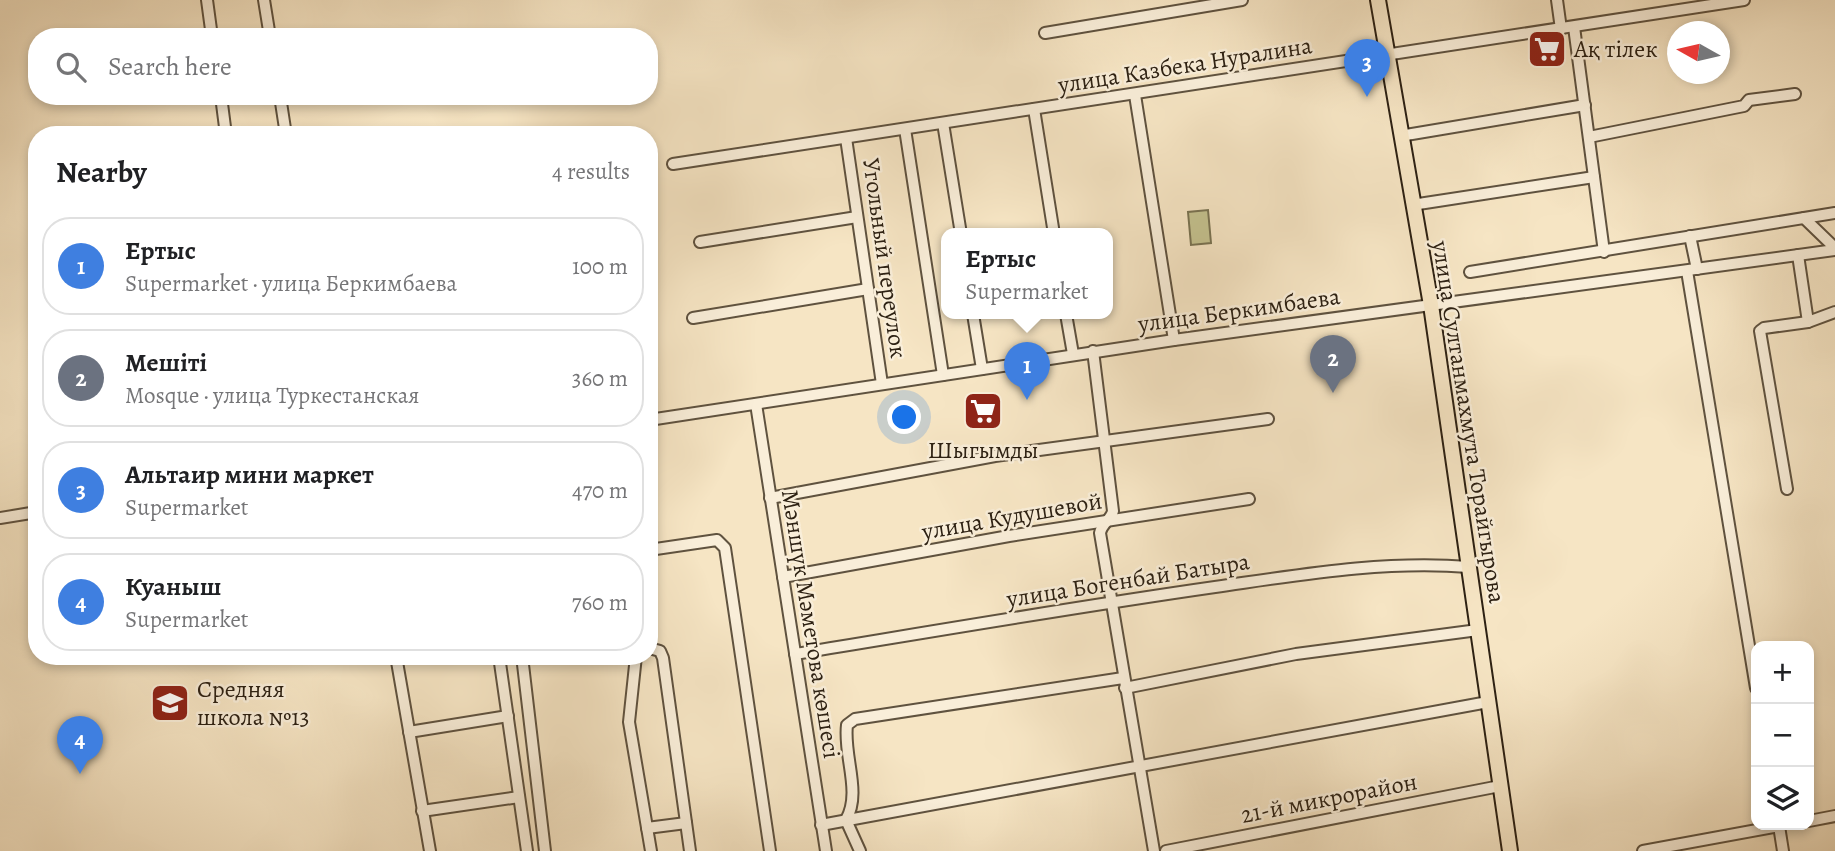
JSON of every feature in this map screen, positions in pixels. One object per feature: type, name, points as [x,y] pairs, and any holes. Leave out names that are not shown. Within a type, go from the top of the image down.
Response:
[{"type":"main road","name":"улица Султанмахмута Торайгырова","points":[[1378,0],[1431,305],[1510,851]]},
{"type":"street","points":[[207,0],[211,28]]},
{"type":"street","points":[[264,0],[269,28]]},
{"type":"street","points":[[1045,33],[1242,0]]},
{"type":"street","points":[[1557,0],[1561,29]]},
{"type":"street","points":[[1657,0],[1660,13]]},
{"type":"street","name":"улица Казбека Нуралина","points":[[673,164],[1744,0]]},
{"type":"street","points":[[1574,27],[1604,251]]},
{"type":"street","points":[[1589,137],[1744,106],[1749,100],[1795,94]]},
{"type":"street","points":[[1135,95],[1174,340]]},
{"type":"street","points":[[222,105],[225,126]]},
{"type":"street","points":[[281,105],[285,126]]},
{"type":"street","points":[[1400,136],[1585,105]]},
{"type":"street","points":[[1034,109],[1053,228]]},
{"type":"street","points":[[943,123],[960,228]]},
{"type":"street","points":[[905,129],[943,375]]},
{"type":"street","name":"Угольный переулок","points":[[846,138],[882,384]]},
{"type":"street","points":[[1412,205],[1594,177]]},
{"type":"street","points":[[1470,272],[1835,213]]},
{"type":"street","points":[[700,242],[857,217]]},
{"type":"street","points":[[1804,218],[1835,249]]},
{"type":"street","points":[[1690,236],[1692,270],[1751,655]]},
{"type":"street","name":"улица Беркимбаева","points":[[658,419],[1093,351],[1835,249]]},
{"type":"street","points":[[1798,255],[1808,322]]},
{"type":"street","points":[[693,318],[868,289]]},
{"type":"street","points":[[1787,489],[1760,331],[1764,328],[1808,322],[1835,312]]},
{"type":"street","points":[[974,319],[982,369]]},
{"type":"street","points":[[1067,319],[1073,355]]},
{"type":"street","points":[[1093,351],[1114,511],[1100,533],[1154,851]]},
{"type":"street","name":"Мәншүк Мәметова көшесі","points":[[756,404],[825,851]]},
{"type":"street","points":[[771,498],[995,456],[1268,419]]},
{"type":"street","name":"улица Кудушевой","points":[[783,578],[1110,520],[1249,499]]},
{"type":"street","points":[[0,518],[28,513]]},
{"type":"street","points":[[658,549],[717,540],[725,548],[771,851]]},
{"type":"street","name":"улица Богенбай Батыра","points":[[795,654],[1111,602],[1396,564],[1469,567]]},
{"type":"street","points":[[846,820],[851,811],[851,776],[845,737],[847,725],[855,719],[1124,683],[1296,654],[1478,630]]},
{"type":"street","points":[[658,650],[663,658],[690,851]]},
{"type":"street","points":[[398,665],[430,851]]},
{"type":"street","points":[[500,665],[527,851]]},
{"type":"street","points":[[523,665],[545,851]]},
{"type":"street","points":[[635,665],[629,722],[651,851]]},
{"type":"street","points":[[821,825],[1488,702]]},
{"type":"street","points":[[409,732],[508,716]]},
{"type":"street","name":"21-й микрорайон","points":[[1166,851],[1500,786]]},
{"type":"street","points":[[422,811],[519,797]]},
{"type":"street","points":[[1814,820],[1835,816]]},
{"type":"street","points":[[846,820],[860,851]]},
{"type":"street","points":[[647,828],[686,824]]},
{"type":"street","points":[[1643,851],[1754,830]]},
{"type":"street","points":[[1781,830],[1783,851]]},
{"type":"shaded area","points":[[1208,210],[1211,243],[1191,245],[1188,212]]},
{"type":"place","name":"Ақ тілек","points":[[1547,49]]},
{"type":"place","name":"Альтаир мини маркет","points":[[1367,97]]},
{"type":"place","name":"Мешіті","points":[[1333,393]]},
{"type":"place","name":"Ертыс","points":[[1027,400]]},
{"type":"place","name":"Шыгымды","points":[[983,411]]},
{"type":"place","name":"Средняя школа №13","points":[[170,703]]},
{"type":"place","name":"Куаныш","points":[[80,774]]}]
